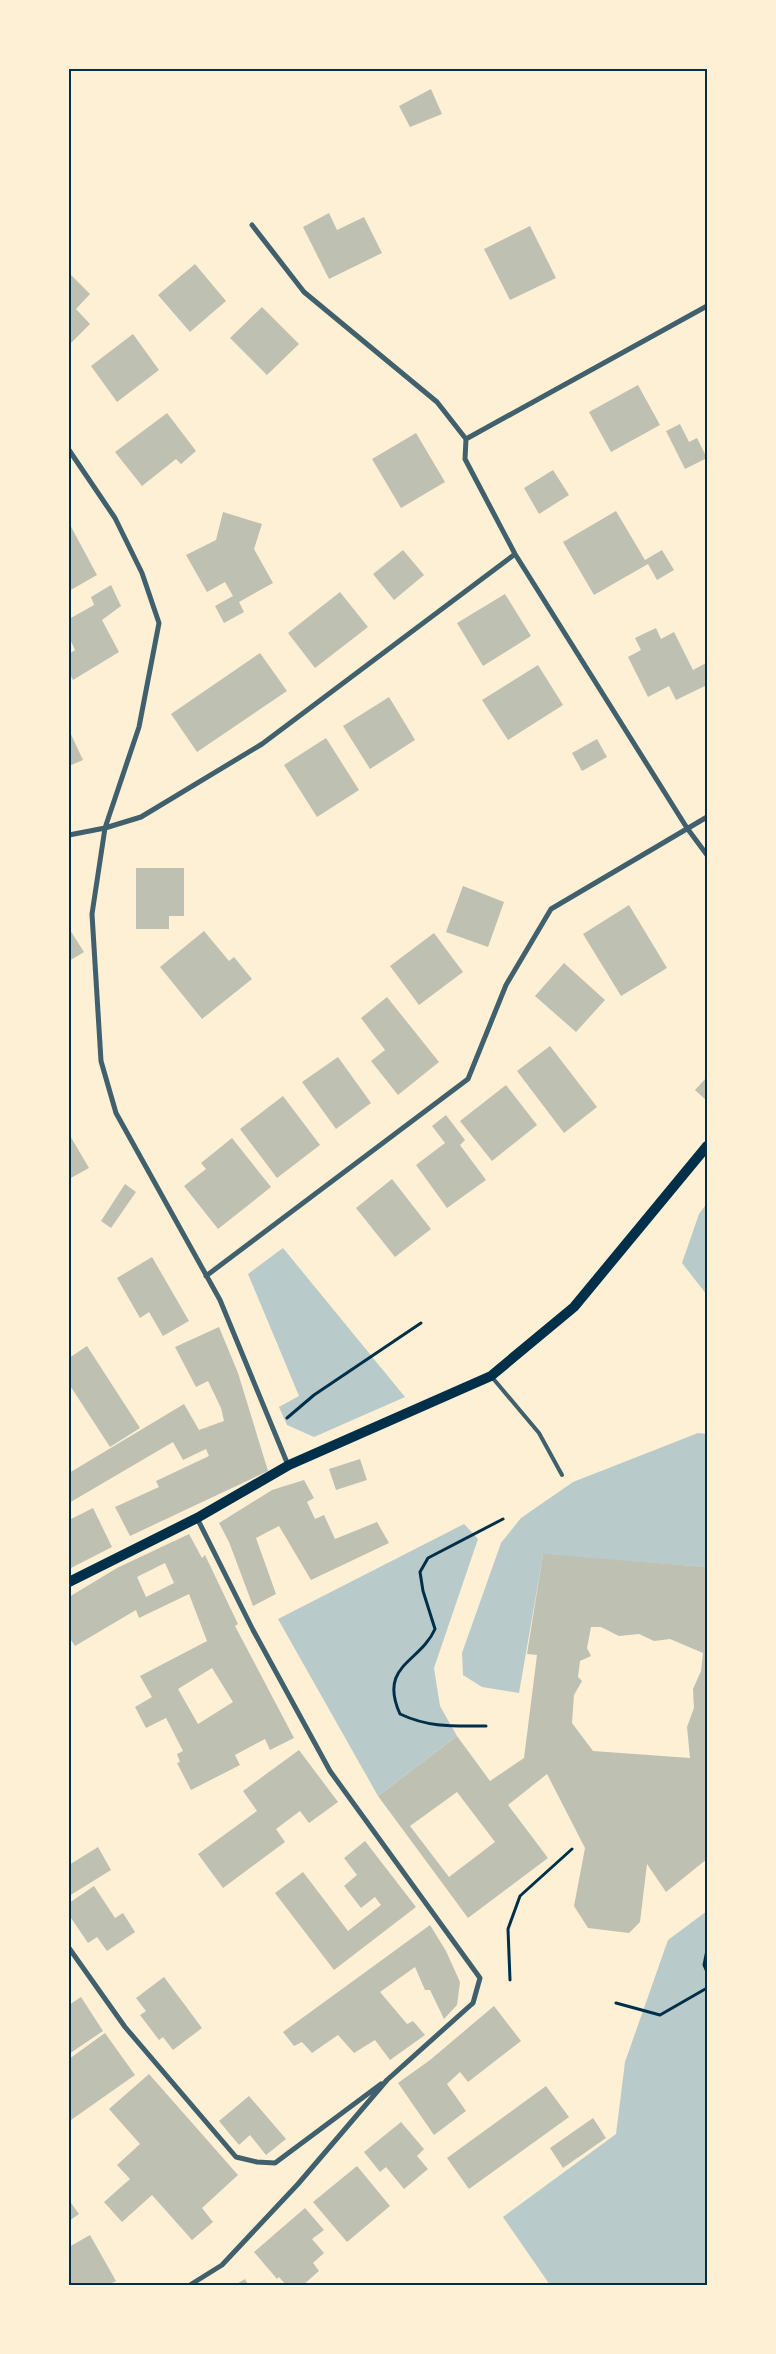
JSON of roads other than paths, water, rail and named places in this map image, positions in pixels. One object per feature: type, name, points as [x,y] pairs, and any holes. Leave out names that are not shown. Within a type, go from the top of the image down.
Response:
[{"type":"main road","points":[[69,1582],[197,1518],[288,1465],[491,1376],[574,1308],[707,1146]]},
{"type":"street","points":[[252,225],[304,292],[437,402],[466,439],[465,459],[515,554],[686,828],[707,855]]},
{"type":"street","points":[[466,439],[707,306]]},
{"type":"street","points":[[69,450],[116,518],[142,573],[159,623],[139,727],[105,828],[92,914],[101,1061],[116,1113],[220,1300],[288,1465]]},
{"type":"street","points":[[69,835],[105,828],[141,817],[262,744],[515,554]]},
{"type":"street","points":[[206,1276],[468,1079],[506,985],[551,909],[707,817]]},
{"type":"street","points":[[69,1948],[125,2027],[236,2157],[257,2162],[275,2162],[387,2080],[472,2002],[480,1978],[330,1771],[253,1630],[197,1518]]},
{"type":"street","points":[[190,2285],[222,2265],[298,2184],[387,2080]]},
{"type":"lane","points":[[491,1376],[539,1433],[562,1475]]}]
